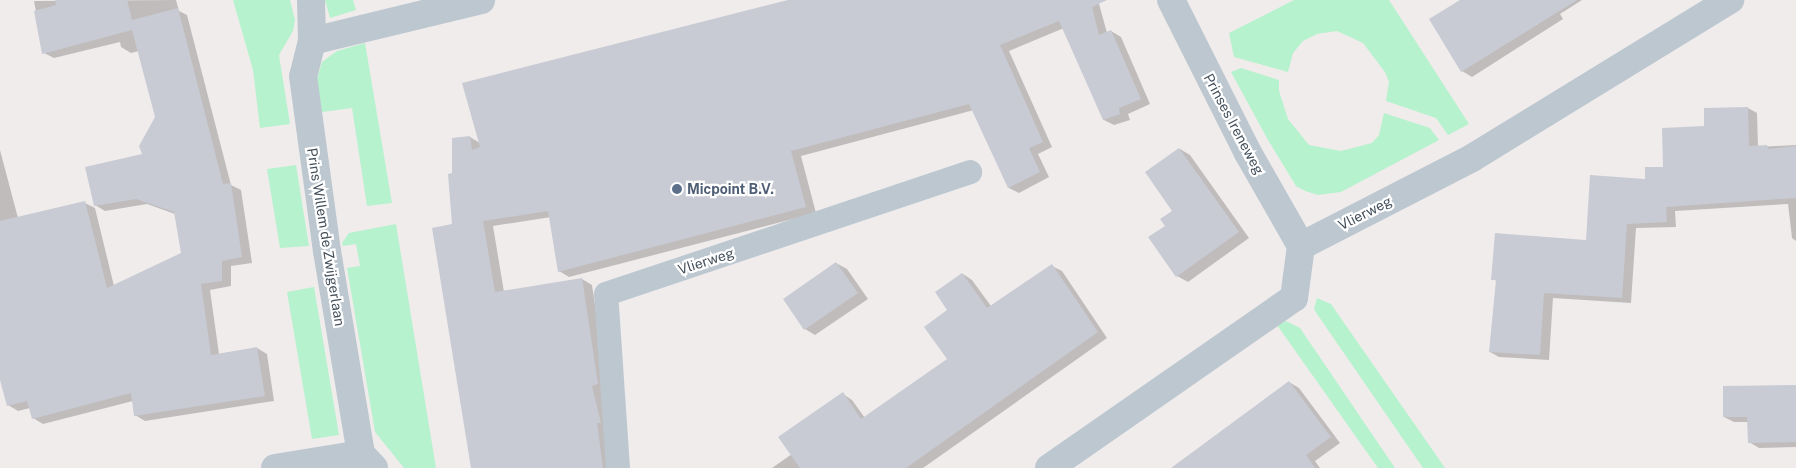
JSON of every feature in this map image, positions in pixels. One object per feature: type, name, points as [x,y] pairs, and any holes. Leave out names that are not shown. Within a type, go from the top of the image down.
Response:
[{"type":"street","name":"Prins Willem de Zwijgerlaan","points":[[311,0],[312,41],[303,76],[327,251],[368,461]]},
{"type":"street","points":[[312,41],[480,0]]},
{"type":"street","name":"Prinses Ireneweg","points":[[1172,0],[1248,153],[1302,246]]},
{"type":"street","name":"Vlierweg","points":[[1302,246],[1472,158],[1730,0]]},
{"type":"street","points":[[1049,468],[1294,298],[1302,246]]},
{"type":"street","points":[[275,468],[368,461]]},
{"type":"lane","name":"Vlierweg","points":[[618,468],[606,294],[970,172]]},
{"type":"green space","points":[[233,0],[290,0],[295,20],[293,31],[279,55],[290,124],[260,128],[253,70]]},
{"type":"green space","points":[[325,0],[353,0],[356,10],[330,18]]},
{"type":"green space","points":[[1294,0],[1389,0],[1469,124],[1448,135],[1436,118],[1386,101],[1389,82],[1385,72],[1363,43],[1337,31],[1317,34],[1303,41],[1293,53],[1288,72],[1234,57],[1229,33]]},
{"type":"green space","points":[[365,43],[392,203],[367,206],[352,108],[322,112],[317,79],[322,62],[337,51]]},
{"type":"green space","points":[[1241,68],[1279,80],[1279,91],[1288,119],[1309,145],[1341,151],[1372,143],[1379,135],[1384,113],[1430,128],[1439,140],[1341,192],[1318,195],[1305,191],[1296,186],[1268,140],[1231,72]]},
{"type":"green space","points":[[296,165],[309,246],[280,248],[267,169]]},
{"type":"green space","points":[[396,224],[436,468],[404,468],[375,432],[347,268],[360,266],[356,244],[343,246],[342,243],[349,233]]},
{"type":"green space","points":[[314,287],[339,435],[312,439],[287,292]]},
{"type":"green space","points":[[1317,298],[1331,304],[1445,468],[1423,468],[1317,314],[1314,309]]},
{"type":"green space","points":[[1286,321],[1300,328],[1395,468],[1378,468],[1277,325]]},
{"type":"building","points":[[55,0],[127,0],[132,20],[178,8],[223,184],[231,183],[242,257],[222,261],[222,281],[201,284],[211,355],[257,347],[265,396],[134,416],[131,393],[32,419],[27,401],[7,406],[0,380],[0,221],[85,201],[107,288],[181,253],[174,212],[136,199],[94,206],[85,167],[142,154],[139,146],[155,117],[132,30],[42,54],[34,11],[56,5]]},
{"type":"building","points":[[788,0],[1107,0],[1092,7],[1099,35],[1111,30],[1141,99],[1119,108],[1120,114],[1103,120],[1059,21],[1000,45],[1043,142],[1029,148],[1040,172],[1008,188],[969,104],[791,151],[806,207],[558,272],[548,211],[483,221],[495,292],[582,278],[598,384],[592,386],[601,423],[597,423],[603,468],[471,468],[432,228],[452,224],[448,174],[452,173],[452,138],[470,136],[472,150],[480,147],[462,83]]},
{"type":"building","points":[[1460,0],[1577,0],[1461,72],[1429,19]]},
{"type":"building","points":[[1748,107],[1749,146],[1767,145],[1768,149],[1796,146],[1796,198],[1666,207],[1667,222],[1627,224],[1622,298],[1544,293],[1540,355],[1489,352],[1496,280],[1491,280],[1495,233],[1586,240],[1590,175],[1645,179],[1645,167],[1663,167],[1662,128],[1704,126],[1704,108]]},
{"type":"building","points":[[1179,148],[1239,232],[1176,277],[1148,237],[1165,226],[1160,219],[1172,211],[1145,172]]},
{"type":"building","points":[[836,262],[858,293],[804,330],[783,299]]},
{"type":"building","points":[[1052,264],[1098,332],[906,468],[800,468],[778,437],[843,392],[861,419],[947,359],[924,327],[947,310],[935,292],[962,273],[987,308]]},
{"type":"building","points":[[1289,381],[1331,437],[1306,455],[1315,468],[1171,468]]},
{"type":"building","points":[[1796,385],[1796,442],[1748,443],[1747,417],[1723,417],[1723,386]]},
{"type":"place","name":"Micpoint B.V.","points":[[677,189]]}]
